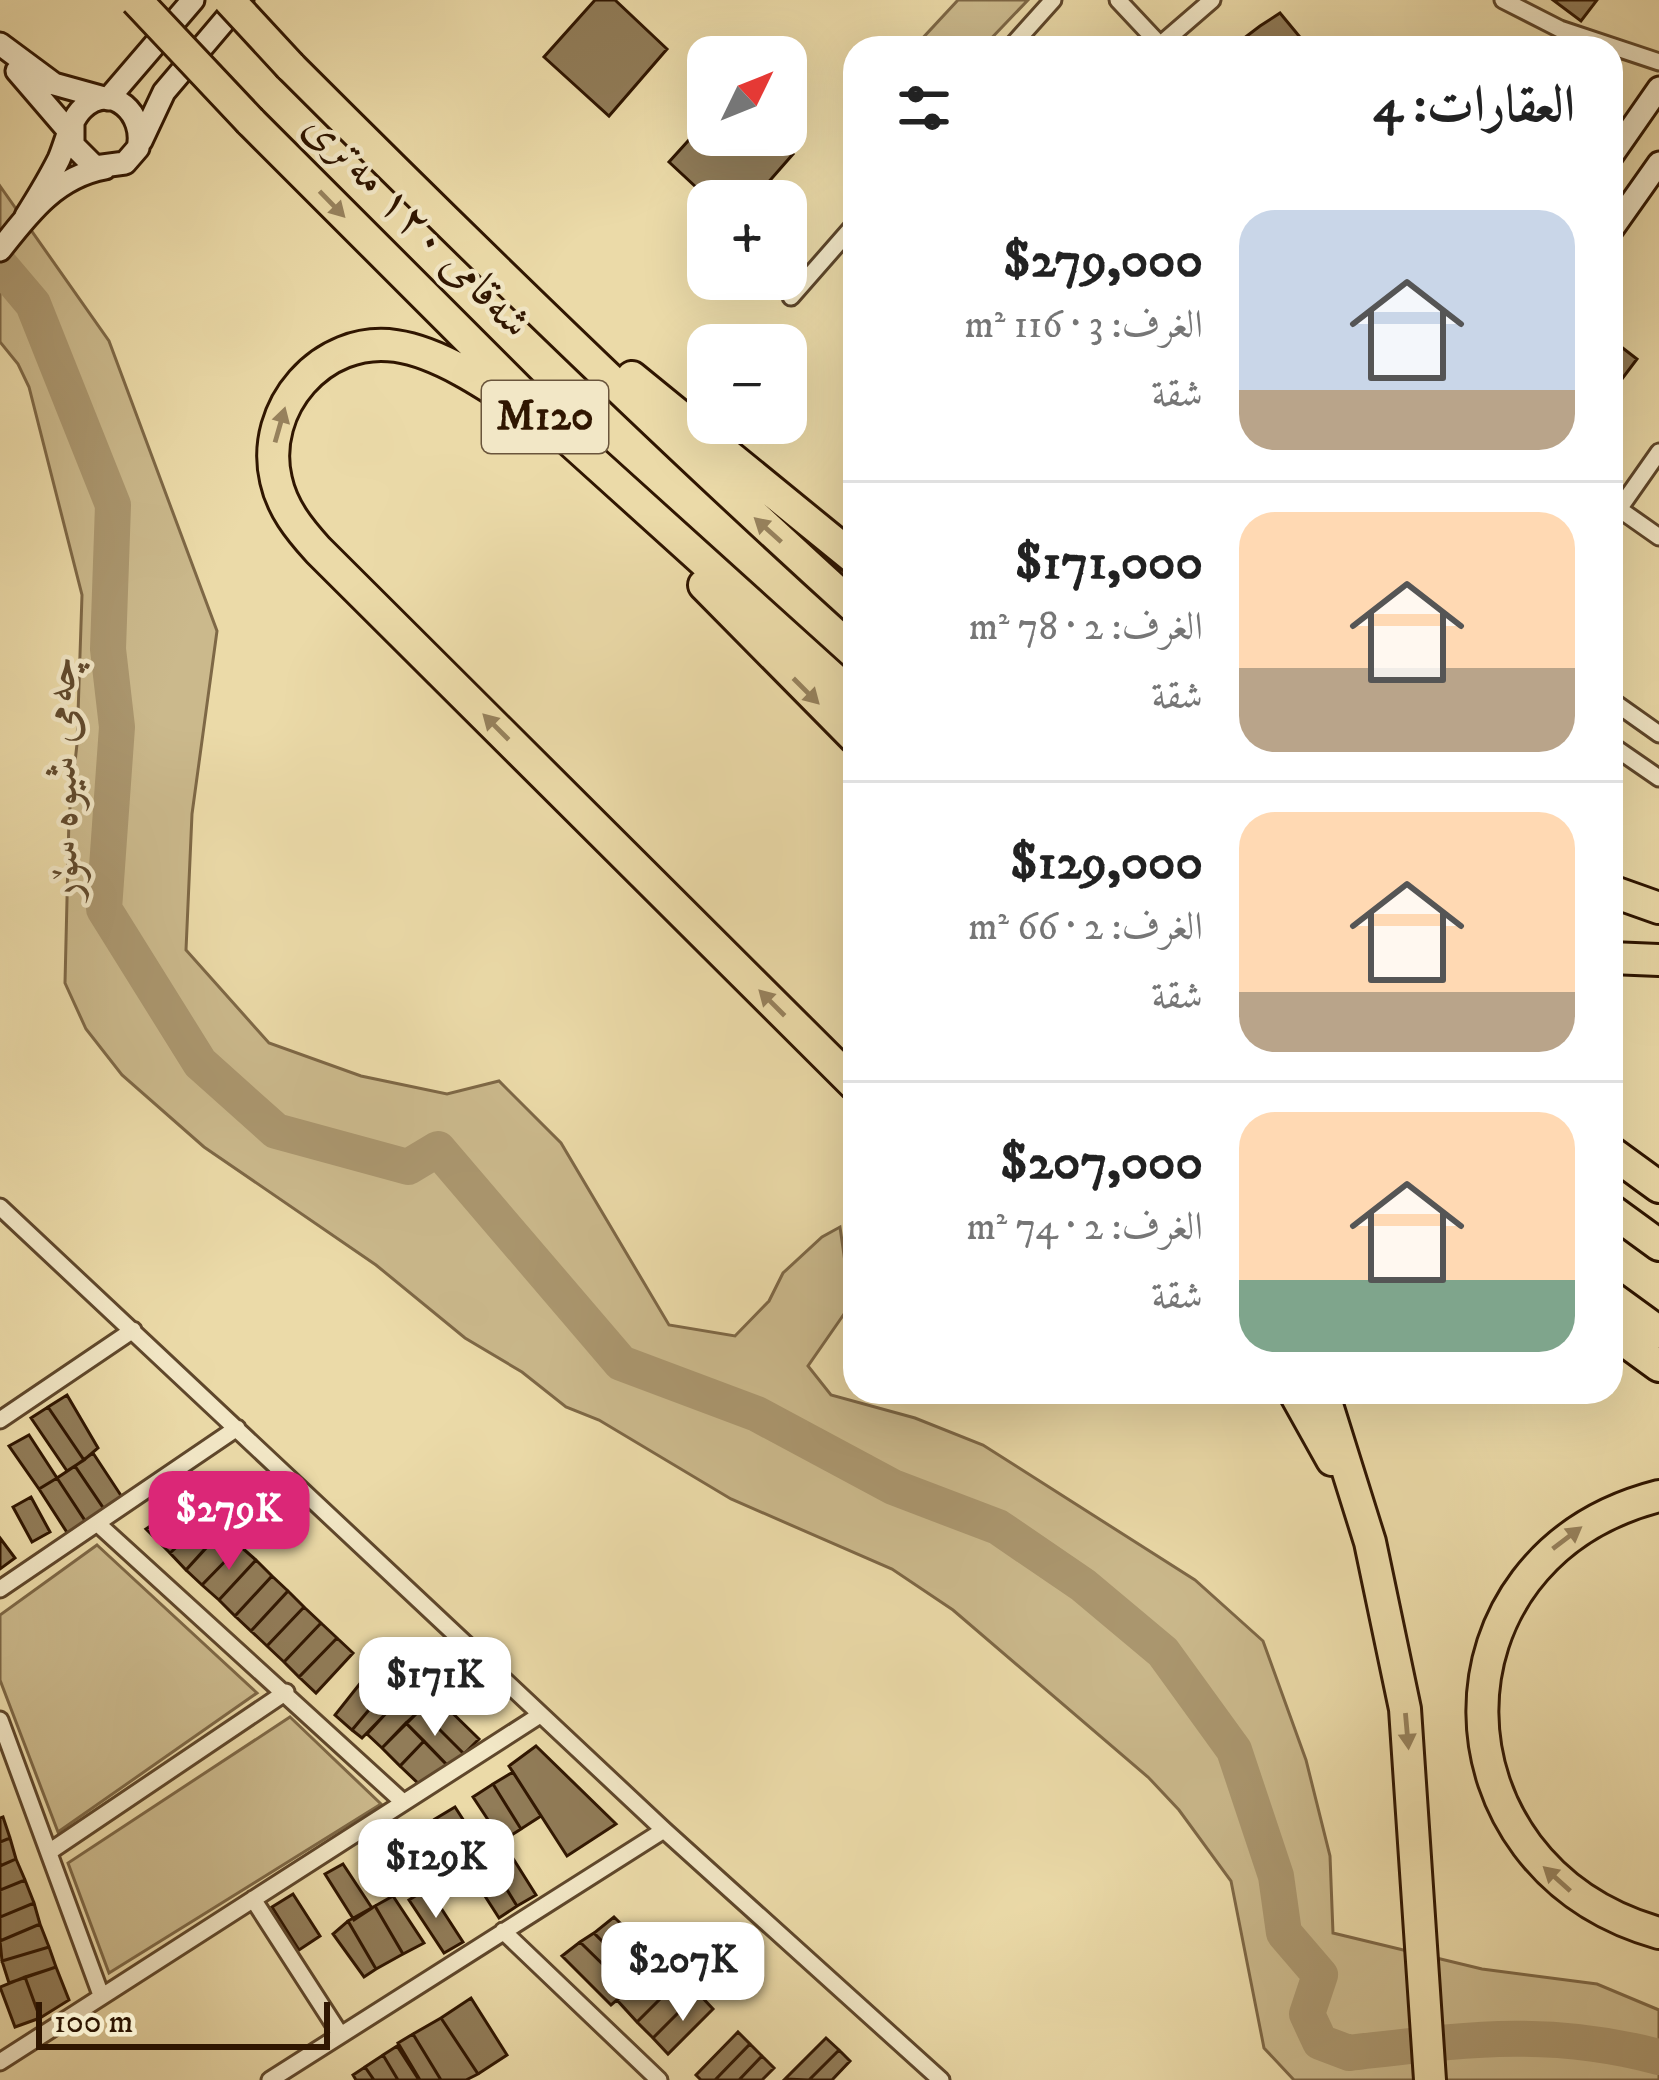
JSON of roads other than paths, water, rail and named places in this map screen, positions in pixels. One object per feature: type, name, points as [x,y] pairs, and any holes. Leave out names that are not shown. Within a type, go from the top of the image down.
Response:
[{"type":"highway","name":"شەقامی ١٢٠ مەتری","points":[[136,0],[250,121],[566,436],[843,687]]},
{"type":"highway","name":"شەقامی ١٢٠ مەتری","points":[[229,0],[462,239],[843,597]]},
{"type":"highway","points":[[462,239],[843,549]]},
{"type":"highway","points":[[566,436],[430,356],[400,346],[371,346],[330,359],[297,387],[277,426],[274,469],[287,510],[318,550],[843,1073]]},
{"type":"highway","points":[[644,510],[721,606],[843,726]]},
{"type":"highway","points":[[1623,895],[1659,908]]},
{"type":"highway","points":[[1623,958],[1659,960]]},
{"type":"highway","points":[[1623,1161],[1659,1187]]},
{"type":"highway","points":[[1623,1219],[1659,1245]]},
{"type":"highway","points":[[1623,1306],[1659,1332]]},
{"type":"highway","points":[[1623,1340],[1659,1366]]},
{"type":"highway","points":[[1301,1404],[1370,1542]]},
{"type":"highway","points":[[1327,1404],[1370,1542],[1405,1709],[1430,2080]]},
{"type":"highway","points":[[1659,1496],[1609,1511],[1580,1528],[1529,1574],[1499,1628],[1485,1679],[1483,1735],[1503,1808],[1532,1854],[1587,1904],[1659,1934]]},
{"type":"street","points":[[0,250],[53,183],[82,109],[108,99],[193,0]]},
{"type":"street","points":[[53,183],[124,163],[138,148],[164,92],[242,0]]},
{"type":"street","points":[[1021,36],[1053,0]]},
{"type":"street","points":[[1118,0],[1148,36]]},
{"type":"street","points":[[1166,36],[1212,0]]},
{"type":"street","points":[[1503,0],[1581,36]]},
{"type":"street","points":[[0,48],[54,84],[126,106],[138,120],[138,148]]},
{"type":"street","points":[[0,48],[71,131],[78,154],[105,168]]},
{"type":"street","points":[[1623,50],[1659,62]]},
{"type":"street","points":[[1623,140],[1659,88]]},
{"type":"street","points":[[1623,214],[1659,163]]},
{"type":"street","points":[[807,279],[843,238]]},
{"type":"street","points":[[1623,496],[1659,452]]},
{"type":"street","points":[[1623,512],[1659,537]]},
{"type":"street","points":[[1623,708],[1659,734]]},
{"type":"street","points":[[1623,754],[1659,778]]},
{"type":"street","points":[[0,1207],[540,1714],[941,2080]]},
{"type":"street","points":[[0,1420],[133,1330]]},
{"type":"street","points":[[0,1589],[237,1428]]},
{"type":"street","points":[[98,1524],[404,1802]]},
{"type":"street","points":[[50,1852],[286,1692]]},
{"type":"street","points":[[0,2062],[540,1714]]},
{"type":"street","points":[[0,1720],[101,1995]]},
{"type":"street","points":[[270,2080],[664,1829]]},
{"type":"street","points":[[253,1899],[340,2034]]},
{"type":"street","points":[[503,1931],[651,2078]]},
{"type":"waterway","name":"چەمی شیوە سۆر","points":[[0,265],[33,304],[113,505],[108,649],[117,727],[104,909],[200,1063],[276,1131],[408,1167],[438,1149],[621,1363],[757,1414],[893,1487],[998,1527],[1083,1585],[1163,1652],[1234,1750],[1276,1876],[1284,1933],[1320,1975],[1307,2014],[1320,2042],[1349,2053],[1541,2039],[1659,2057]]}]
